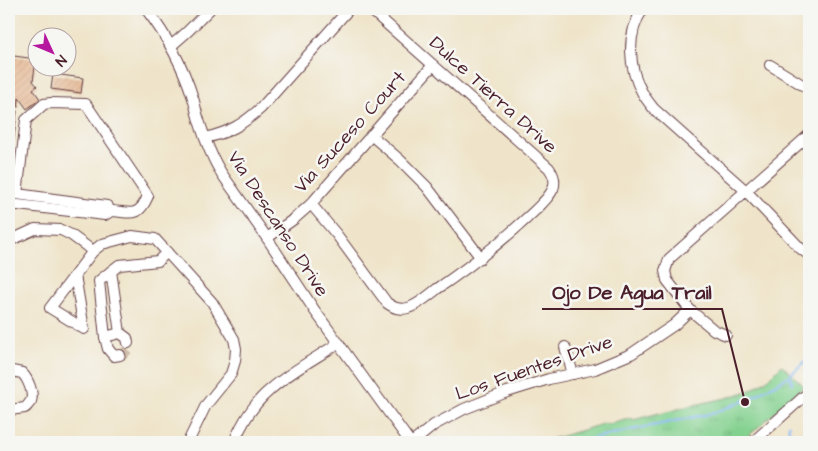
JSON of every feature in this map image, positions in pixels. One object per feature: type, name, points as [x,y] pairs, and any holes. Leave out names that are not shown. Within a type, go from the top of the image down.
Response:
[{"type":"street","name":"Via Descanso Drive","points":[[146,9],[158,24],[170,46],[191,93],[216,166],[267,238],[315,311],[412,442]]},
{"type":"street","points":[[170,46],[210,9]]},
{"type":"street","points":[[205,138],[225,133],[250,117],[267,101],[349,9]]},
{"type":"street","name":"Dulce Tierra Drive","points":[[311,204],[337,234],[387,303],[399,310],[413,306],[466,269],[504,239],[533,212],[554,187],[554,178],[549,168],[370,9]]},
{"type":"street","points":[[643,9],[633,33],[631,59],[634,74],[644,96],[654,109],[746,191],[800,248],[809,254]]},
{"type":"street","name":"Via Suceso Court","points":[[267,238],[311,204],[433,65]]},
{"type":"street","points":[[770,66],[809,89]]},
{"type":"street","points":[[44,104],[86,104],[148,196],[144,205],[139,211],[131,213],[111,211],[107,206],[75,207],[40,202],[13,194],[26,120],[44,104]]},
{"type":"street","points":[[726,335],[714,330],[690,310],[667,280],[665,271],[669,259],[809,134]]},
{"type":"street","points":[[371,135],[427,187],[480,258]]},
{"type":"street","points":[[9,204],[40,202]]},
{"type":"street","points":[[9,241],[35,229],[61,230],[93,251]]},
{"type":"street","points":[[75,275],[84,329],[50,308],[93,251],[102,244],[132,236],[155,239],[212,302],[234,339],[236,349],[235,361],[231,374],[206,405],[188,442]]},
{"type":"street","points":[[120,355],[114,356],[108,349],[105,337],[100,281],[119,265],[158,261],[167,252]]},
{"type":"street","points":[[111,271],[120,333],[127,338],[128,343]]},
{"type":"street","name":"Los Fuentes Drive","points":[[412,442],[434,425],[464,409],[549,379],[595,369],[631,354],[674,325],[690,310]]},
{"type":"street","points":[[105,337],[120,333]]},
{"type":"street","points":[[234,442],[240,428],[254,408],[272,388],[287,376],[339,343]]},
{"type":"street","points":[[565,348],[573,374]]},
{"type":"street","points":[[9,372],[22,373],[26,378],[32,395],[26,408],[9,410]]},
{"type":"street","points":[[753,442],[809,392]]},
{"type":"green space","points":[[782,365],[804,386],[742,442],[542,442],[606,423],[607,425],[632,418],[633,420],[660,414],[751,390],[768,379]]},
{"type":"building","points":[[9,49],[14,56],[28,58],[28,78],[33,78],[33,81],[37,86],[33,89],[40,99],[27,109],[19,98],[18,108],[9,98]]},
{"type":"building","points":[[52,78],[83,78],[81,93],[51,89]]},
{"type":"building","points":[[9,110],[17,111],[13,147],[9,147]]},
{"type":"waterway","points":[[578,442],[714,413],[751,398],[789,376],[809,358]]},
{"type":"waterway","points":[[790,375],[792,383]]},
{"type":"waterway","points":[[788,442],[789,425]]},
{"type":"tunnel","points":[[120,355],[123,355],[130,347],[128,343]]},
{"type":"place","name":"Ojo De Agua Trail","points":[[745,402]]}]
